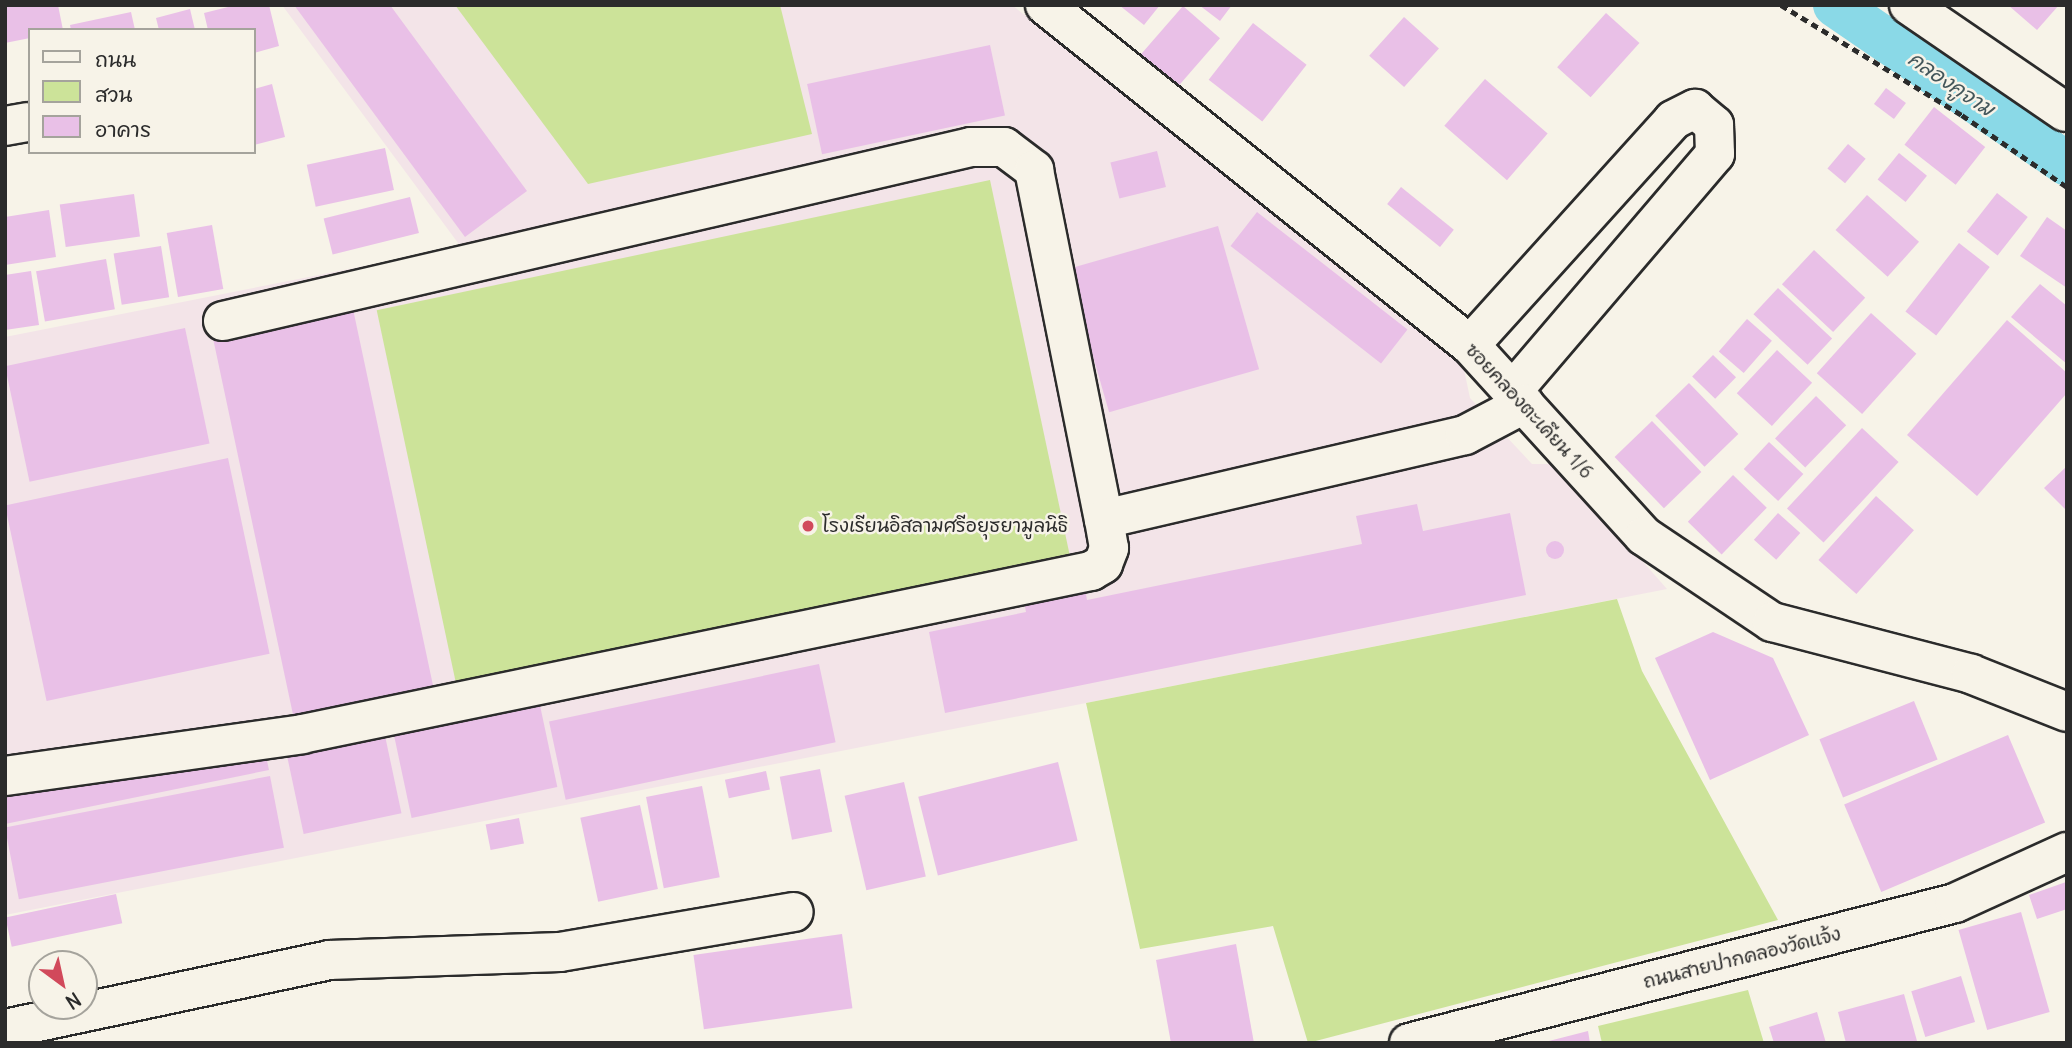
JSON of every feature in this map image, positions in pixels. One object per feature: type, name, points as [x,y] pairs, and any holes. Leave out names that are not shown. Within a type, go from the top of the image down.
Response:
[{"type":"street","name":"ซอยคลองตะเคียน 1/6","points":[[1045,5],[1469,345],[1644,536],[1772,622],[1971,674],[2067,712]]},
{"type":"street","points":[[1909,5],[2065,112]]},
{"type":"street","points":[[1104,519],[1465,435],[1518,398],[1715,154],[1714,125],[1695,109],[1673,120],[1469,345]]},
{"type":"street","points":[[5,776],[302,734],[1091,571],[1103,564],[1109,548],[1034,170],[1004,147],[971,147],[223,321]]},
{"type":"street","name":"ถนนสายปากคลองวัดแจ้ง","points":[[1409,1043],[1955,903],[2067,852]]},
{"type":"street","points":[[5,1029],[330,960],[560,952],[794,912]]},
{"type":"path","points":[[1782,5],[1962,115],[2067,187]]},
{"type":"shaded area","name":"โรงเรียนอิสลามศรีอยุธยามูลนิธิ","points":[[282,5],[1012,5],[1462,360],[1470,398],[1532,464],[1557,464],[1667,589],[5,915],[5,337],[461,247]]},
{"type":"green space","points":[[455,5],[780,5],[812,134],[588,184]]},
{"type":"green space","points":[[990,180],[1069,554],[456,684],[377,310]]},
{"type":"green space","points":[[1617,599],[1642,671],[1778,920],[1308,1043],[1273,926],[1140,949],[1086,703]]},
{"type":"green space","points":[[1748,990],[1764,1043],[1602,1043],[1598,1026]]},
{"type":"building","points":[[5,5],[58,5],[63,28],[28,28],[28,38],[5,43]]},
{"type":"building","points":[[236,5],[269,5],[279,46],[256,52],[256,28],[208,28],[204,13]]},
{"type":"building","points":[[294,5],[390,5],[527,191],[465,237]]},
{"type":"building","points":[[1119,5],[1160,5],[1144,25]]},
{"type":"building","points":[[1199,5],[1232,5],[1220,21]]},
{"type":"building","points":[[2008,5],[2059,5],[2037,30]]},
{"type":"building","points":[[1183,6],[1220,38],[1175,90],[1138,58]]},
{"type":"building","points":[[190,9],[195,28],[158,28],[156,18]]},
{"type":"building","points":[[131,12],[135,28],[71,28],[70,25]]},
{"type":"building","points":[[1606,13],[1639,43],[1591,97],[1557,67]]},
{"type":"building","points":[[1404,17],[1439,48],[1404,87],[1369,56]]},
{"type":"building","points":[[1253,23],[1307,65],[1262,122],[1209,80]]},
{"type":"building","points":[[990,45],[1005,115],[822,154],[807,84]]},
{"type":"building","points":[[1485,79],[1548,133],[1507,180],[1444,126]]},
{"type":"building","points":[[272,84],[285,137],[256,144],[256,88]]},
{"type":"building","points":[[1886,88],[1906,103],[1894,119],[1874,104]]},
{"type":"building","points":[[1934,107],[1985,147],[1956,185],[1904,145]]},
{"type":"building","points":[[1848,144],[1866,159],[1845,183],[1827,169]]},
{"type":"building","points":[[385,148],[394,190],[316,207],[307,165]]},
{"type":"building","points":[[1157,151],[1166,187],[1119,199],[1110,163]]},
{"type":"building","points":[[1899,153],[1927,176],[1906,202],[1878,179]]},
{"type":"building","points":[[1401,187],[1454,230],[1440,247],[1387,204]]},
{"type":"building","points":[[1997,193],[2028,217],[1998,256],[1967,232]]},
{"type":"building","points":[[134,194],[140,237],[66,247],[60,204]]},
{"type":"building","points":[[1867,195],[1919,242],[1888,277],[1836,230]]},
{"type":"building","points":[[410,197],[419,233],[333,254],[324,219]]},
{"type":"building","points":[[49,210],[56,257],[5,265],[5,217]]},
{"type":"building","points":[[1257,212],[1408,330],[1381,363],[1231,246]]},
{"type":"building","points":[[2047,217],[2067,231],[2067,288],[2020,256]]},
{"type":"building","points":[[212,225],[223,289],[178,297],[167,233]]},
{"type":"building","points":[[1218,226],[1259,369],[1109,412],[1068,269]]},
{"type":"building","points":[[1959,243],[1990,267],[1936,336],[1905,312]]},
{"type":"building","points":[[161,246],[169,297],[122,305],[114,254]]},
{"type":"building","points":[[1814,250],[1865,298],[1833,332],[1782,284]]},
{"type":"building","points":[[106,259],[115,309],[45,322],[36,271]]},
{"type":"building","points":[[31,271],[39,325],[5,330],[5,275]]},
{"type":"building","points":[[2040,284],[2067,306],[2067,364],[2011,317]]},
{"type":"building","points":[[1778,288],[1832,338],[1808,365],[1753,314]]},
{"type":"building","points":[[353,309],[434,690],[294,720],[213,339]]},
{"type":"building","points":[[1871,313],[1916,354],[1862,414],[1817,373]]},
{"type":"building","points":[[1747,319],[1772,341],[1744,373],[1719,351]]},
{"type":"building","points":[[2007,320],[2067,373],[2067,393],[1977,496],[1907,435]]},
{"type":"building","points":[[185,328],[210,443],[30,482],[5,366]]},
{"type":"building","points":[[1777,350],[1812,383],[1772,426],[1737,393]]},
{"type":"building","points":[[1713,355],[1736,377],[1715,399],[1692,377]]},
{"type":"building","points":[[1689,383],[1738,434],[1705,467],[1655,416]]},
{"type":"building","points":[[1816,396],[1846,425],[1805,468],[1775,438]]},
{"type":"building","points":[[1652,421],[1701,472],[1664,508],[1615,457]]},
{"type":"building","points":[[1862,428],[1899,462],[1824,543],[1787,508]]},
{"type":"building","points":[[1769,442],[1803,474],[1778,501],[1744,469]]},
{"type":"building","points":[[228,458],[270,654],[47,701],[5,505]]},
{"type":"building","points":[[2067,466],[2067,511],[2044,488]]},
{"type":"building","points":[[1733,475],[1767,508],[1722,554],[1688,522]]},
{"type":"building","points":[[1876,496],[1914,530],[1856,594],[1818,560]]},
{"type":"building","points":[[1417,504],[1423,531],[1510,513],[1526,595],[945,713],[929,632],[1026,612],[1021,586],[1082,573],[1087,600],[1362,544],[1356,516]]},
{"type":"building","points":[[1778,513],[1800,533],[1776,560],[1754,540]]},
{"type":"building","points":[[1551,541],[1559,541],[1564,550],[1562,557],[1551,559],[1546,554],[1546,546]]},
{"type":"building","points":[[1713,632],[1773,658],[1809,735],[1710,780],[1655,658]]},
{"type":"building","points":[[819,664],[836,742],[566,800],[549,721]]},
{"type":"building","points":[[538,696],[557,787],[412,818],[392,727]]},
{"type":"building","points":[[1914,701],[1938,759],[1843,798],[1819,739]]},
{"type":"building","points":[[384,731],[401,813],[304,834],[286,752]]},
{"type":"building","points":[[2008,735],[2045,822],[1881,892],[1844,805]]},
{"type":"building","points":[[264,747],[269,770],[5,824],[5,787]]},
{"type":"building","points":[[1058,762],[1078,841],[938,875],[918,797]]},
{"type":"building","points":[[820,769],[832,832],[792,840],[780,777]]},
{"type":"building","points":[[766,771],[770,790],[729,798],[725,780]]},
{"type":"building","points":[[270,776],[284,848],[19,899],[5,828]]},
{"type":"building","points":[[904,782],[926,877],[866,890],[845,796]]},
{"type":"building","points":[[702,786],[720,877],[664,888],[646,797]]},
{"type":"building","points":[[640,805],[658,889],[598,902],[580,818]]},
{"type":"building","points":[[519,818],[524,844],[491,850],[486,824]]},
{"type":"building","points":[[2066,882],[2067,909],[2037,919],[2029,895]]},
{"type":"building","points":[[116,894],[122,923],[12,947],[5,917]]},
{"type":"building","points":[[2021,912],[2050,1012],[1987,1030],[1959,930]]},
{"type":"building","points":[[842,934],[852,1008],[704,1029],[693,955]]},
{"type":"building","points":[[1236,944],[1254,1043],[1171,1043],[1156,960]]},
{"type":"building","points":[[1961,976],[1975,1022],[1925,1037],[1911,991]]},
{"type":"building","points":[[1904,994],[1917,1041],[1846,1043],[1838,1012]]},
{"type":"building","points":[[1817,1012],[1826,1043],[1774,1043],[1769,1027]]},
{"type":"building","points":[[1588,1031],[1590,1043],[1545,1043],[1545,1042]]},
{"type":"waterway","name":"คลองคูจาม","points":[[1835,5],[2067,164]]},
{"type":"place","name":"โรงเรียนอิสลามศรีอยุธยามูลนิธิ","points":[[808,526]]}]
